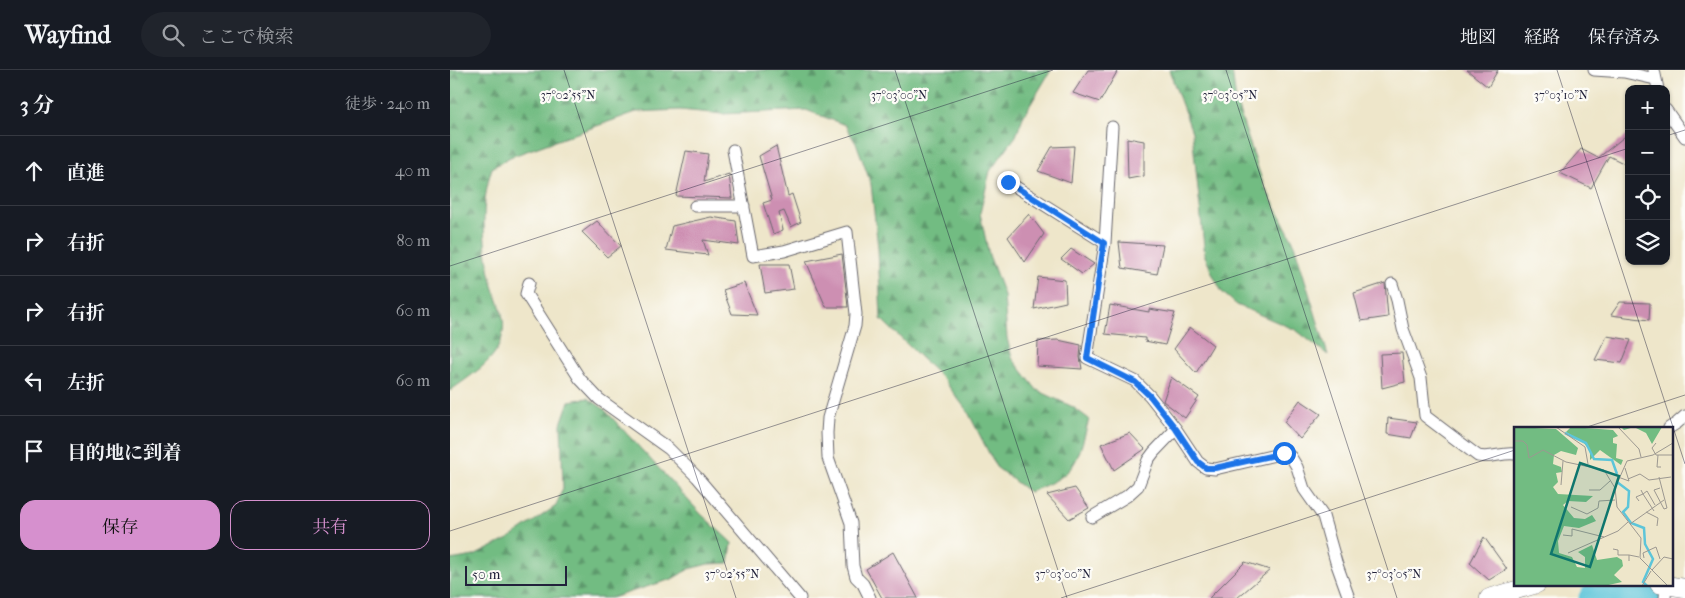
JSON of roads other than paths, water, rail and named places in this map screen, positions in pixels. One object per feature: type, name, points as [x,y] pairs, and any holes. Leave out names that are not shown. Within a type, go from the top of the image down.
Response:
[{"type":"main road","points":[[1672,586],[1685,588]]},
{"type":"main road","points":[[1489,598],[1513,587]]},
{"type":"street","points":[[1594,70],[1624,72],[1655,79]]},
{"type":"street","points":[[1670,116],[1685,137]]},
{"type":"street","points":[[1112,127],[1104,243],[1087,358],[1135,382],[1150,396],[1176,429],[1198,462],[1206,468],[1215,468],[1284,453],[1292,457],[1297,466],[1304,489],[1323,516],[1336,562],[1349,598]]},
{"type":"street","points":[[733,150],[754,256],[784,251],[847,232],[856,314],[855,326],[828,418],[826,433],[828,458],[851,523],[853,566],[856,577],[863,584],[870,598]]},
{"type":"street","points":[[1008,182],[1104,243]]},
{"type":"street","points":[[695,206],[744,206]]},
{"type":"street","points":[[529,283],[526,294],[580,379],[599,399],[669,449],[697,477],[800,598]]},
{"type":"street","points":[[1392,284],[1403,329],[1421,378],[1426,416],[1478,456],[1488,458],[1514,454]]},
{"type":"street","points":[[1671,427],[1685,416]]},
{"type":"street","points":[[1092,517],[1127,496],[1138,486],[1148,460],[1176,429]]},
{"type":"waterway","points":[[1591,598],[1652,596]]}]
